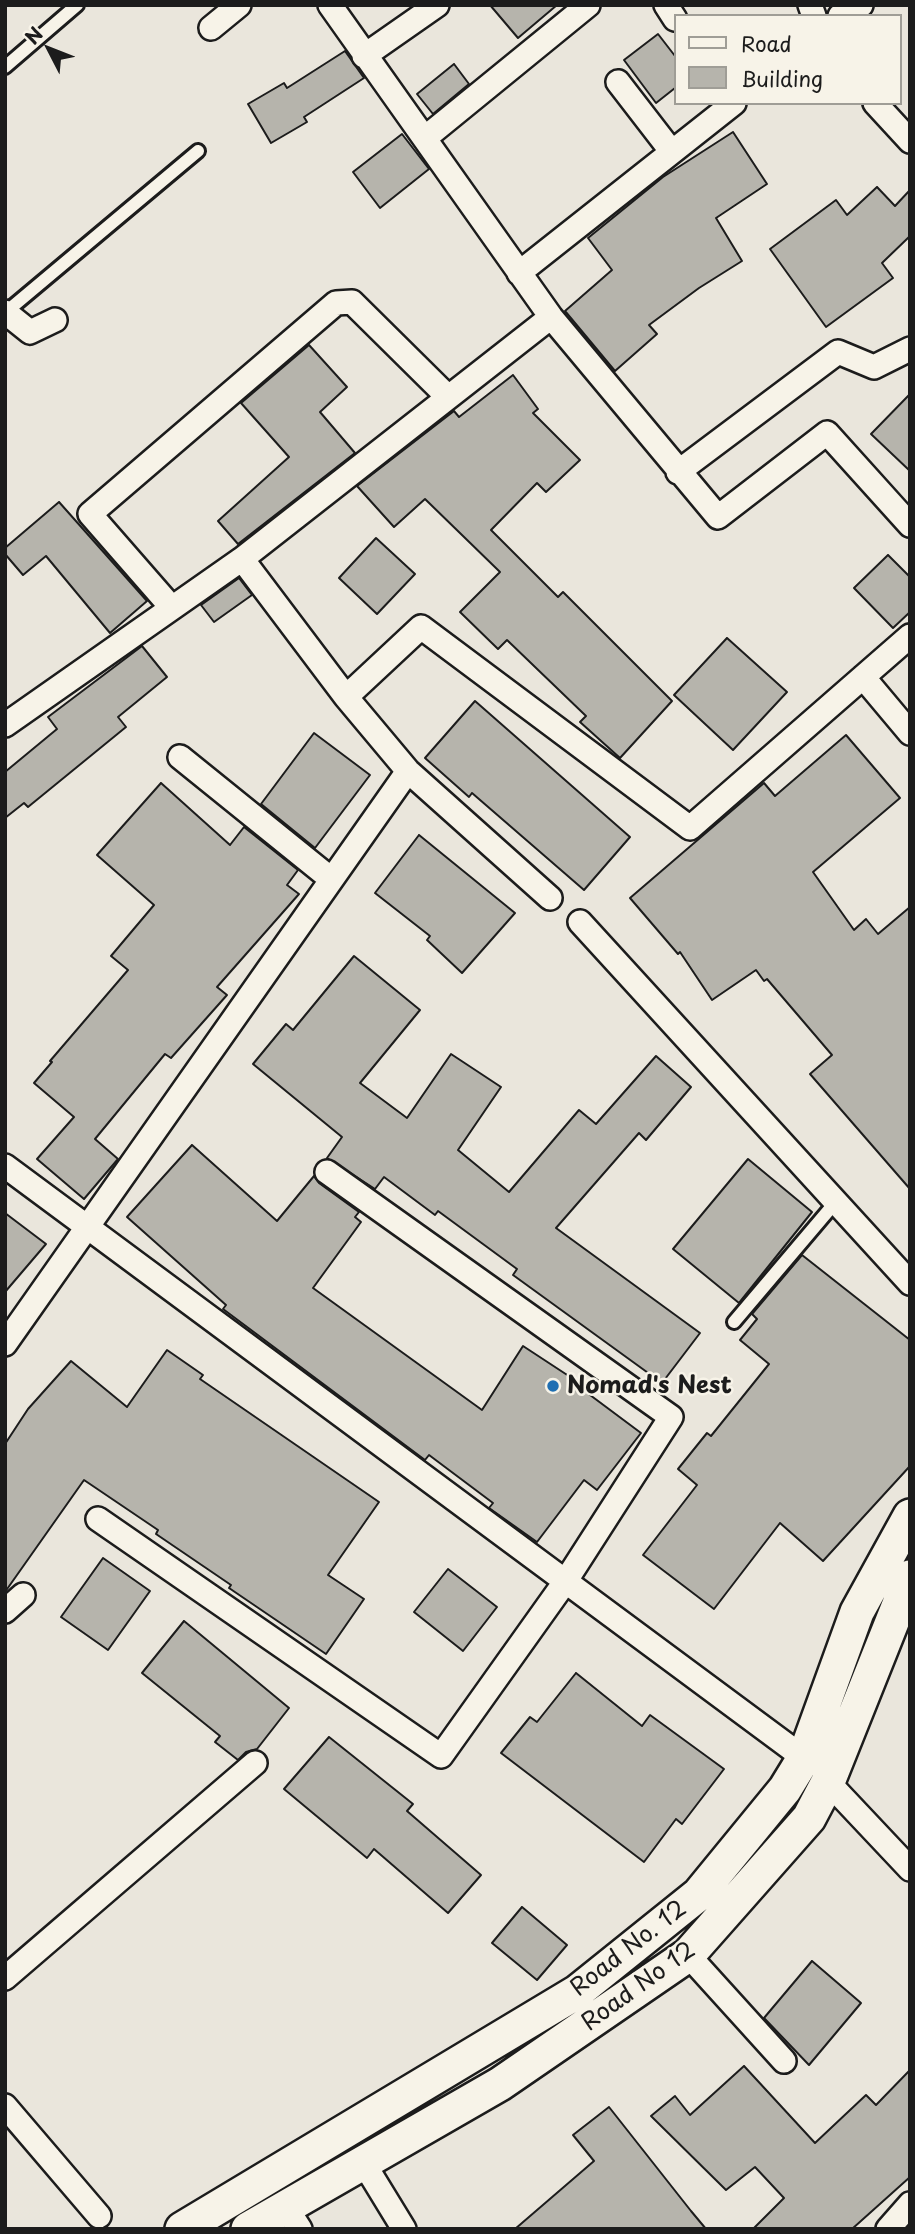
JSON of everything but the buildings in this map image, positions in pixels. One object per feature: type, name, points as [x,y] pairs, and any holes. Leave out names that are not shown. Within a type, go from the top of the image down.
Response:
[{"type":"main road","name":"Road No. 12","points":[[182,2229],[577,1992],[699,1894],[785,1789],[804,1758],[857,1612],[910,1516]]},
{"type":"main road","name":"Road No 12","points":[[248,2229],[293,2218],[363,2162],[500,2084],[688,1955],[809,1818],[828,1782],[910,1577]]},
{"type":"street","points":[[211,28],[239,5]]},
{"type":"street","points":[[330,5],[551,317],[718,517],[827,433],[910,525]]},
{"type":"street","points":[[364,55],[437,5]]},
{"type":"street","points":[[425,138],[588,5]]},
{"type":"street","points":[[844,14],[861,5]]},
{"type":"street","points":[[618,82],[672,152]]},
{"type":"street","points":[[519,273],[731,105]]},
{"type":"street","points":[[877,105],[910,141]]},
{"type":"street","points":[[172,608],[90,514],[336,303],[352,302],[448,397]]},
{"type":"street","points":[[6,312],[30,332],[55,320]]},
{"type":"street","points":[[5,726],[243,559],[551,317]]},
{"type":"street","points":[[678,472],[838,352],[874,367],[910,349]]},
{"type":"street","points":[[243,559],[346,697],[408,771],[550,898]]},
{"type":"street","points":[[346,697],[421,627],[690,828],[910,636]]},
{"type":"street","points":[[863,677],[910,733]]},
{"type":"street","points":[[180,757],[331,880]]},
{"type":"street","points":[[5,1343],[408,771]]},
{"type":"street","points":[[579,922],[834,1204],[906,1270]]},
{"type":"street","points":[[5,1166],[804,1758]]},
{"type":"street","points":[[98,1519],[441,1756],[565,1581],[671,1417],[327,1172]]},
{"type":"street","points":[[5,1611],[23,1595]]},
{"type":"street","points":[[5,1978],[255,1763]]},
{"type":"street","points":[[828,1782],[910,1868]]},
{"type":"street","points":[[688,1955],[784,2061]]},
{"type":"street","points":[[5,2106],[99,2216]]},
{"type":"street","points":[[363,2162],[404,2229]]},
{"type":"lane","points":[[5,67],[77,5]]},
{"type":"lane","points":[[6,312],[198,150]]},
{"type":"lane","points":[[734,1322],[834,1204]]},
{"type":"place","name":"Nomad's Nest","points":[[553,1386]]}]
